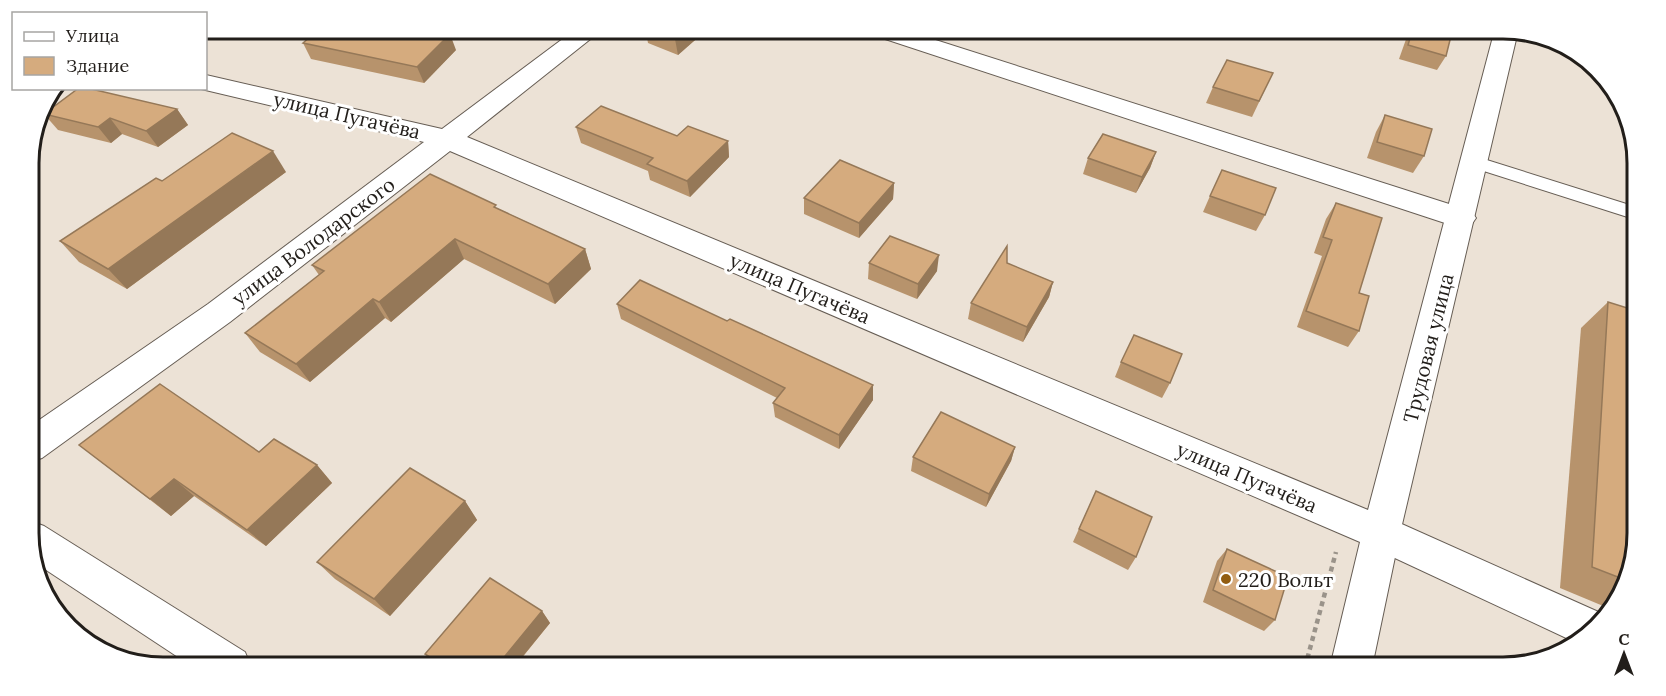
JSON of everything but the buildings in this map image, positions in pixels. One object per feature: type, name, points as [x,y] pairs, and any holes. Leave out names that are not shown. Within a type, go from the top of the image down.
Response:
[{"type":"street","name":"улица Володарского","points":[[39,440],[219,313],[577,39]]},
{"type":"street","points":[[912,39],[1461,218]]},
{"type":"street","name":"Трудовая улица","points":[[1353,657],[1381,533],[1505,39]]},
{"type":"street","name":"улица Пугачёва","points":[[207,83],[447,139],[1381,533],[1584,627]]},
{"type":"street","points":[[39,544],[213,657]]},
{"type":"lane","points":[[1474,162],[1627,211]]},
{"type":"place","name":"220 Вольт","points":[[1226,579]]}]
